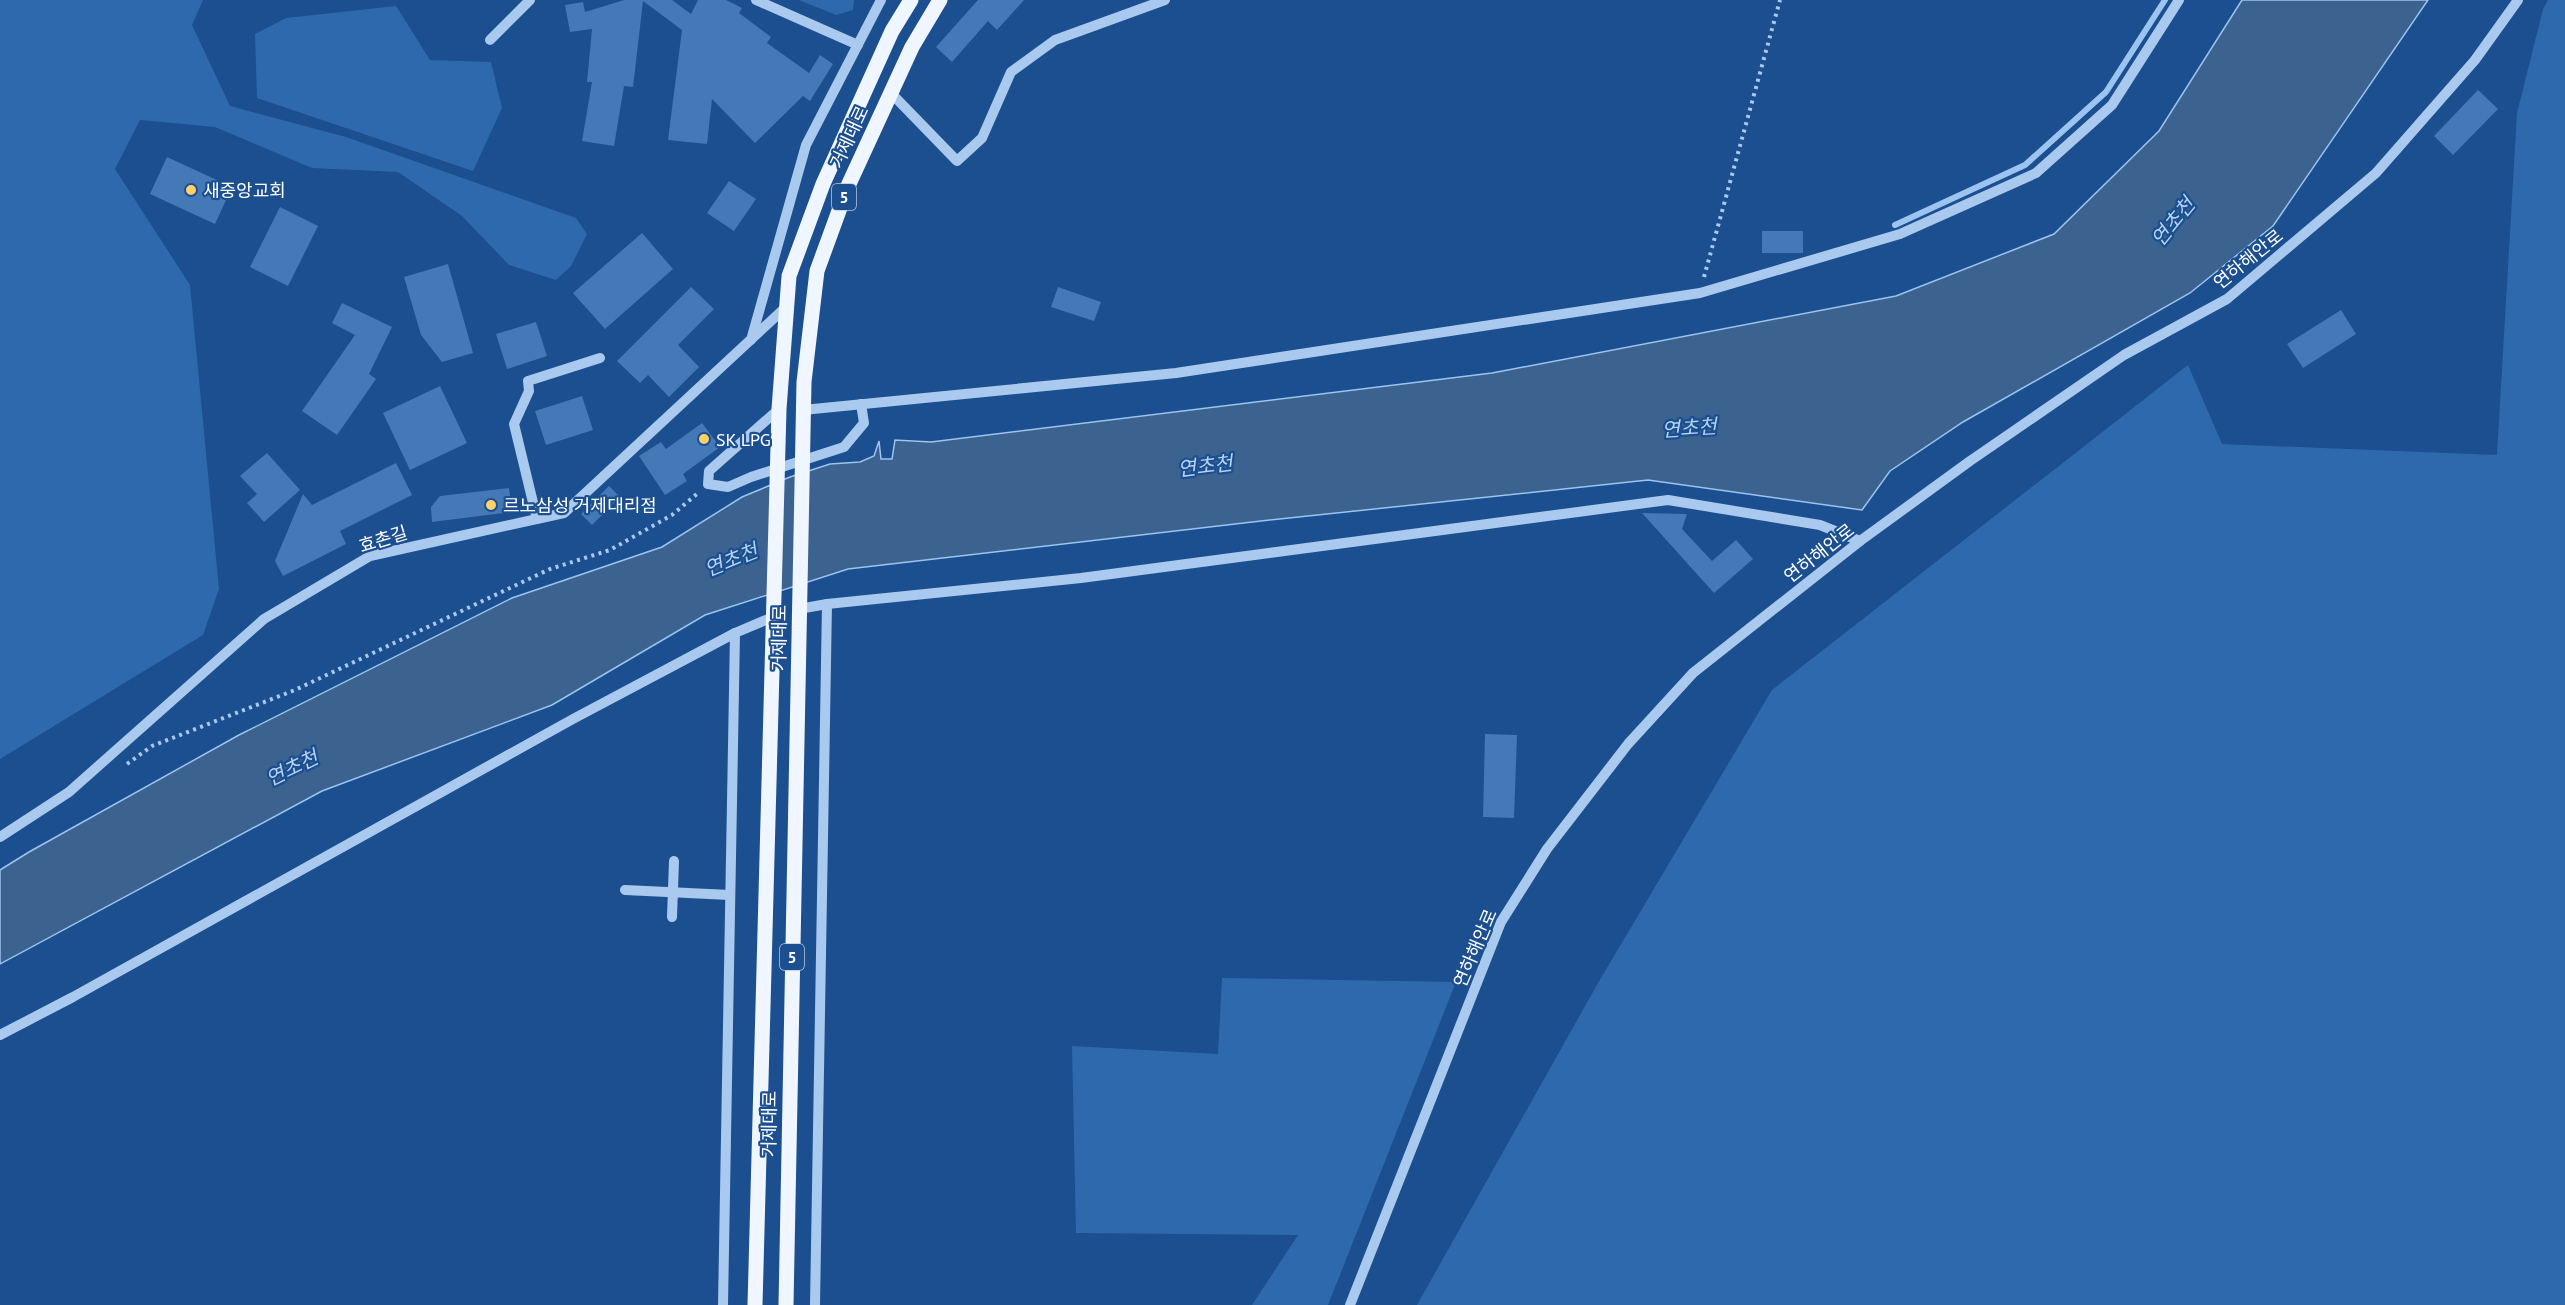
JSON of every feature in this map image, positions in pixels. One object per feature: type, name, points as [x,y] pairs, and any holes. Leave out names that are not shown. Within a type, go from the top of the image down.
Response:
[{"type":"main road","name":"거제대로","points":[[755,1305],[779,409],[789,276],[823,184],[892,31],[910,0]]},
{"type":"main road","name":"거제대로","points":[[786,1305],[804,382],[817,272],[848,186],[912,48],[940,0]]},
{"type":"street","points":[[490,40],[530,0]]},
{"type":"street","points":[[756,0],[858,45]]},
{"type":"street","points":[[751,340],[806,145],[881,0]]},
{"type":"street","points":[[891,93],[957,161],[982,138],[1011,72],[1055,40],[1165,0]]},
{"type":"street","points":[[803,410],[1176,374],[1700,293],[1900,234],[2036,173],[2112,105],[2179,0]]},
{"type":"street","name":"연하해안로","points":[[1350,1305],[1501,922],[1547,849],[1628,744],[1693,673],[1860,541],[1970,461],[2124,355],[2227,299],[2376,173],[2475,60],[2518,0]]},
{"type":"street","name":"효촌길","points":[[0,837],[69,792],[264,619],[370,556],[564,513],[786,307]]},
{"type":"street","points":[[537,519],[514,424],[529,391],[528,381],[600,358]]},
{"type":"street","points":[[779,409],[710,471],[708,484],[728,487],[751,477],[844,447],[864,423],[861,404]]},
{"type":"street","points":[[799,609],[827,604],[1081,578],[1668,500],[1820,525],[1860,541]]},
{"type":"street","points":[[815,1305],[827,604]]},
{"type":"street","points":[[0,1035],[74,997],[573,719],[735,633],[773,617]]},
{"type":"street","points":[[723,1305],[735,633]]},
{"type":"street","points":[[672,917],[674,861]]},
{"type":"street","points":[[625,890],[730,895]]},
{"type":"path","points":[[1700,293],[1780,0]]},
{"type":"path","points":[[152,746],[295,690],[550,568],[610,550],[672,515],[708,484]]},
{"type":"shaded area","points":[[0,0],[203,0],[192,25],[230,106],[346,137],[576,218],[587,234],[571,266],[556,280],[509,265],[462,216],[398,172],[312,168],[215,127],[140,120],[115,169],[190,285],[219,589],[203,635],[0,759]]},
{"type":"shaded area","points":[[799,0],[854,0],[853,10],[836,15]]},
{"type":"shaded area","points":[[2548,0],[2565,0],[2565,1305],[1417,1305],[1598,983],[1772,690],[2188,365],[2222,444],[2497,455],[2517,113],[2543,9]]},
{"type":"shaded area","points":[[396,6],[430,60],[491,62],[502,108],[473,171],[257,98],[255,34],[286,18]]},
{"type":"shaded area","points":[[1222,978],[1456,982],[1328,1305],[1252,1305],[1298,1235],[1076,1233],[1072,1046],[1218,1054]]},
{"type":"water","name":"연초천","points":[[2242,0],[2428,0],[2273,226],[2190,293],[1963,422],[1890,471],[1862,510],[1648,480],[1261,521],[848,569],[705,615],[552,705],[322,791],[0,964],[0,870],[29,852],[239,735],[512,598],[662,547],[742,497],[790,477],[830,464],[860,462],[874,456],[879,441],[881,459],[892,459],[895,440],[931,442],[1492,373],[1896,296],[2054,234],[2159,131]]},
{"type":"building","points":[[624,0],[672,0],[691,14],[698,0],[726,0],[742,8],[739,13],[771,37],[767,43],[809,73],[820,55],[833,64],[810,101],[803,96],[755,143],[712,99],[707,144],[668,140],[682,30],[643,1],[633,87],[624,86],[614,146],[582,141],[592,82],[587,82],[592,29],[570,32],[565,5],[583,2],[585,12]]},
{"type":"building","points":[[978,0],[1024,0],[997,30],[988,21],[952,62],[936,47]]},
{"type":"building","points":[[2478,90],[2498,109],[2453,155],[2434,136]]},
{"type":"building","name":"새중앙교회","points":[[167,157],[232,187],[215,224],[150,194]]},
{"type":"building","points":[[729,181],[756,199],[734,231],[707,213]]},
{"type":"building","points":[[280,207],[318,226],[288,286],[250,267]]},
{"type":"building","points":[[1762,231],[1803,231],[1803,253],[1762,253]]},
{"type":"building","points":[[642,233],[673,269],[605,329],[573,293]]},
{"type":"building","points":[[448,264],[473,353],[442,362],[421,335],[404,277]]},
{"type":"building","points":[[691,287],[714,309],[678,345],[699,367],[669,397],[648,375],[640,383],[617,361]]},
{"type":"building","points":[[1058,287],[1101,302],[1094,321],[1051,307]]},
{"type":"building","points":[[342,303],[392,327],[369,374],[376,379],[337,435],[302,411],[355,335],[332,323]]},
{"type":"building","points":[[2341,310],[2356,334],[2303,368],[2287,344]]},
{"type":"building","points":[[536,322],[547,356],[507,369],[496,334]]},
{"type":"building","points":[[440,386],[467,443],[410,470],[383,413]]},
{"type":"building","points":[[582,396],[593,430],[546,445],[535,411]]},
{"type":"building","points":[[702,423],[720,447],[683,474],[687,481],[665,495],[639,456],[661,442],[666,449]]},
{"type":"building","points":[[267,453],[300,490],[264,522],[247,503],[257,494],[240,476]]},
{"type":"building","points":[[396,463],[412,495],[340,531],[346,544],[283,576],[275,561],[303,494],[312,505]]},
{"type":"building","points":[[609,486],[620,497],[592,525],[581,514]]},
{"type":"building","points":[[509,488],[512,512],[432,522],[431,507],[440,496]]},
{"type":"building","points":[[1642,513],[1687,514],[1682,529],[1712,561],[1736,540],[1753,559],[1714,593]]},
{"type":"building","points":[[1485,734],[1517,735],[1514,818],[1483,817]]},
{"type":"waterway","points":[[1895,225],[2025,165],[2106,92],[2165,0]]},
{"type":"place","name":"새중앙교회","points":[[191,190]]},
{"type":"place","name":"SK LPG","points":[[704,439]]},
{"type":"place","name":"르노삼성 거제대리점","points":[[491,505]]}]
